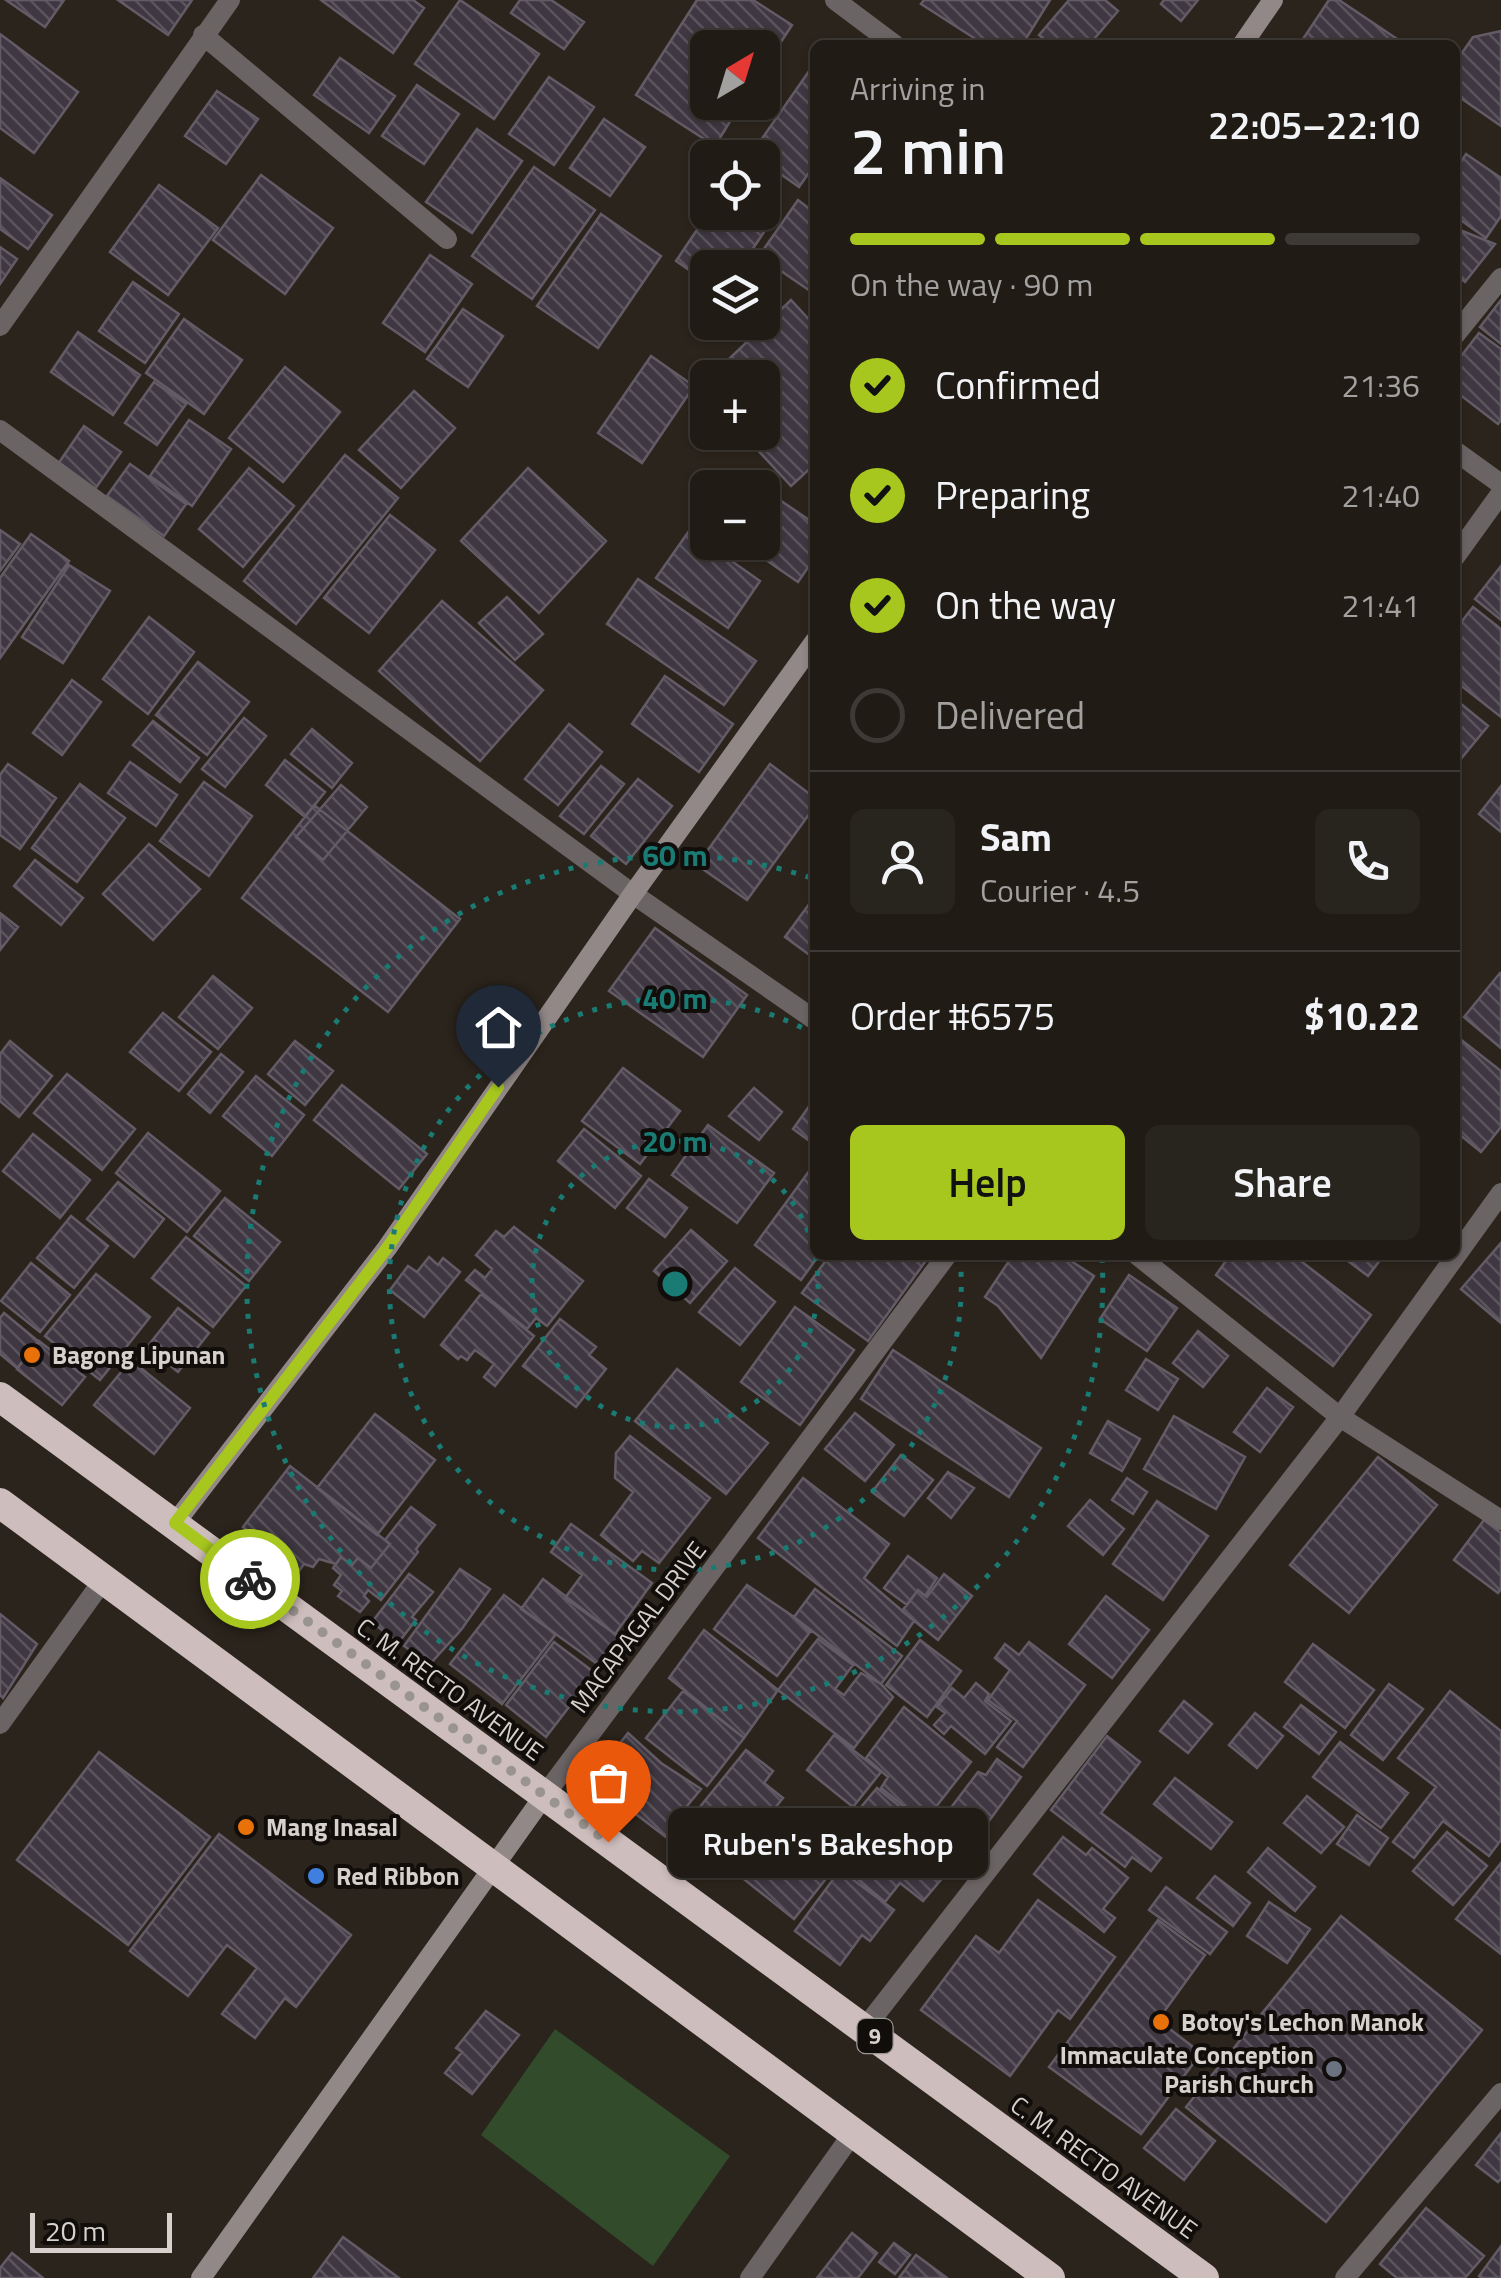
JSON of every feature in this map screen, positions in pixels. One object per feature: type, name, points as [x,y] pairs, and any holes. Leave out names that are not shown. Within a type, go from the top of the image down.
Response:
[{"type":"highway","name":"C. M. RECTO AVENUE","points":[[0,1396],[1204,2278]]},
{"type":"highway","points":[[0,1503],[1050,2278]]},
{"type":"street","points":[[0,326],[230,0]]},
{"type":"street","points":[[835,0],[888,40]]},
{"type":"street","points":[[1246,40],[1274,0]]},
{"type":"street","points":[[204,35],[448,239]]},
{"type":"street","points":[[1460,329],[1501,278]]},
{"type":"street","points":[[0,430],[632,894],[810,1017]]},
{"type":"street","points":[[1460,455],[1501,484]]},
{"type":"street","points":[[1460,550],[1501,494]]},
{"type":"street","points":[[175,1523],[387,1248],[632,894],[810,648]]},
{"type":"street","points":[[1460,1250],[1501,1193]]},
{"type":"street","name":"MACAPAGAL DRIVE","points":[[201,2278],[492,1867],[943,1260]]},
{"type":"street","points":[[1144,1260],[1340,1418],[1501,1520]]},
{"type":"street","points":[[865,2028],[1340,1418],[1453,1260]]},
{"type":"street","points":[[0,1724],[104,1579]]},
{"type":"street","points":[[1346,2278],[1501,2093]]},
{"type":"street","points":[[750,2278],[852,2133]]},
{"type":"green space","points":[[555,2029],[730,2156],[653,2266],[481,2135]]},
{"type":"building","points":[[6,0],[64,0],[45,27]]},
{"type":"building","points":[[118,0],[192,0],[168,35]]},
{"type":"building","points":[[321,0],[413,0],[424,8],[393,53]]},
{"type":"building","points":[[460,0],[539,54],[494,119],[415,64]]},
{"type":"building","points":[[520,0],[551,0],[584,22],[564,49],[511,13]]},
{"type":"building","points":[[697,0],[753,0],[792,25],[780,43],[780,30],[690,30],[690,120],[731,120],[719,140],[706,140],[636,95]]},
{"type":"building","points":[[924,0],[1050,0],[1025,40],[977,40],[921,4]]},
{"type":"building","points":[[1069,0],[1105,0],[1118,11],[1093,40],[1045,40],[1039,35]]},
{"type":"building","points":[[1164,0],[1198,0],[1181,21],[1161,4]]},
{"type":"building","points":[[1329,0],[1339,0],[1399,40],[1302,40]]},
{"type":"building","points":[[1501,31],[1501,126],[1460,97],[1460,56],[1473,37]]},
{"type":"building","points":[[0,34],[78,92],[34,153],[0,128]]},
{"type":"building","points":[[340,58],[395,96],[369,133],[314,95]]},
{"type":"building","points":[[810,70],[810,171],[799,187],[780,174],[780,140],[761,140],[775,120],[780,120],[780,113]]},
{"type":"building","points":[[549,77],[594,107],[554,165],[509,134]]},
{"type":"building","points":[[417,85],[459,114],[424,164],[382,136]]},
{"type":"building","points":[[217,91],[258,119],[226,164],[185,136]]},
{"type":"building","points":[[604,119],[645,147],[610,196],[570,168]]},
{"type":"building","points":[[477,129],[522,161],[472,233],[426,202]]},
{"type":"building","points":[[1466,154],[1501,178],[1501,216],[1486,238],[1460,220],[1460,163]]},
{"type":"building","points":[[534,167],[595,210],[532,299],[472,256]]},
{"type":"building","points":[[261,175],[333,228],[285,294],[213,240]]},
{"type":"building","points":[[0,178],[52,215],[28,249],[0,229]]},
{"type":"building","points":[[159,185],[218,228],[168,295],[110,252]]},
{"type":"building","points":[[798,200],[810,209],[810,291],[780,270],[780,250],[763,250]]},
{"type":"building","points":[[601,214],[661,256],[598,348],[537,306]]},
{"type":"building","points":[[697,230],[765,230],[752,250],[690,250],[690,271],[676,261]]},
{"type":"building","points":[[1460,230],[1495,244],[1465,282],[1460,278]]},
{"type":"building","points":[[0,247],[17,259],[0,284]]},
{"type":"building","points":[[430,255],[472,284],[425,352],[383,323]]},
{"type":"building","points":[[133,282],[179,314],[145,363],[99,331]]},
{"type":"building","points":[[791,300],[810,321],[810,469],[791,486],[758,450],[780,450],[780,360],[728,360],[749,340],[780,340],[780,310]]},
{"type":"building","points":[[1501,300],[1501,344],[1480,327]]},
{"type":"building","points":[[463,309],[503,336],[468,387],[427,359]]},
{"type":"building","points":[[184,319],[242,360],[204,414],[146,373]]},
{"type":"building","points":[[78,332],[140,375],[113,415],[51,372]]},
{"type":"building","points":[[1479,333],[1501,349],[1498,424],[1460,395],[1460,358]]},
{"type":"building","points":[[651,356],[690,383],[690,392],[642,463],[598,433]]},
{"type":"building","points":[[285,367],[340,412],[283,482],[229,438]]},
{"type":"building","points":[[154,382],[186,404],[157,445],[125,423]]},
{"type":"building","points":[[414,391],[455,428],[401,488],[359,450]]},
{"type":"building","points":[[189,420],[231,449],[192,506],[150,476]]},
{"type":"building","points":[[84,426],[121,452],[95,489],[58,464]]},
{"type":"building","points":[[345,455],[398,498],[296,624],[244,581]]},
{"type":"building","points":[[130,464],[186,504],[164,536],[107,496]]},
{"type":"building","points":[[249,468],[294,506],[243,567],[199,529]]},
{"type":"building","points":[[528,468],[606,541],[539,613],[461,541]]},
{"type":"building","points":[[780,500],[810,521],[810,564],[798,582],[766,560],[780,560]]},
{"type":"building","points":[[390,515],[435,550],[369,633],[324,598]]},
{"type":"building","points":[[0,530],[20,544],[0,571]]},
{"type":"building","points":[[689,531],[690,560],[730,560],[760,581],[728,628],[656,578]]},
{"type":"building","points":[[31,534],[69,561],[0,658],[0,578]]},
{"type":"building","points":[[69,565],[110,591],[63,663],[22,637]]},
{"type":"building","points":[[1501,566],[1501,620],[1475,599]]},
{"type":"building","points":[[638,579],[756,661],[724,705],[607,624]]},
{"type":"building","points":[[507,597],[543,634],[515,660],[479,623]]},
{"type":"building","points":[[442,601],[543,690],[480,761],[379,671]]},
{"type":"building","points":[[1473,607],[1501,629],[1501,717],[1460,685],[1460,624]]},
{"type":"building","points":[[149,617],[194,652],[148,714],[103,679]]},
{"type":"building","points":[[198,662],[249,702],[207,755],[156,715]]},
{"type":"building","points":[[665,676],[733,724],[699,772],[632,724]]},
{"type":"building","points":[[72,680],[101,702],[62,755],[33,733]]},
{"type":"building","points":[[1460,703],[1488,726],[1460,760]]},
{"type":"building","points":[[244,718],[266,736],[225,787],[202,769]]},
{"type":"building","points":[[153,721],[199,758],[180,782],[133,745]]},
{"type":"building","points":[[569,724],[602,752],[558,805],[525,779]]},
{"type":"building","points":[[312,729],[352,763],[332,788],[291,754]]},
{"type":"building","points":[[285,760],[325,792],[305,817],[266,785]]},
{"type":"building","points":[[130,762],[177,795],[156,826],[108,793]]},
{"type":"building","points":[[8,764],[56,798],[20,849],[0,835],[0,775]]},
{"type":"building","points":[[770,764],[810,794],[810,813],[747,900],[697,865]]},
{"type":"building","points":[[601,766],[624,784],[584,834],[560,816]]},
{"type":"building","points":[[638,779],[672,806],[626,864],[591,836]]},
{"type":"building","points":[[204,782],[252,816],[209,876],[160,841]]},
{"type":"building","points":[[80,784],[125,818],[77,882],[32,848]]},
{"type":"building","points":[[341,785],[367,807],[323,860],[296,837]]},
{"type":"building","points":[[1501,786],[1501,832],[1479,814]]},
{"type":"building","points":[[314,805],[460,919],[388,1012],[242,898]]},
{"type":"building","points":[[149,844],[200,889],[153,940],[103,894]]},
{"type":"building","points":[[35,860],[83,898],[61,925],[14,886]]},
{"type":"building","points":[[810,903],[810,955],[785,937]]},
{"type":"building","points":[[0,913],[18,927],[0,950]]},
{"type":"building","points":[[655,928],[747,995],[703,1057],[609,991]]},
{"type":"building","points":[[1501,974],[1501,1048],[1464,1017]]},
{"type":"building","points":[[213,976],[252,1008],[218,1049],[179,1017]]},
{"type":"building","points":[[163,1013],[211,1052],[179,1091],[130,1052]]},
{"type":"building","points":[[1460,1039],[1501,1071],[1501,1127],[1481,1152],[1460,1135]]},
{"type":"building","points":[[10,1041],[52,1076],[19,1117],[0,1101],[0,1054]]},
{"type":"building","points":[[295,1041],[333,1071],[305,1105],[268,1074]]},
{"type":"building","points":[[221,1054],[243,1072],[210,1113],[188,1094]]},
{"type":"building","points":[[623,1068],[680,1111],[640,1164],[582,1121]]},
{"type":"building","points":[[67,1074],[135,1129],[102,1170],[34,1113]]},
{"type":"building","points":[[256,1076],[304,1115],[272,1156],[223,1116]]},
{"type":"building","points":[[342,1085],[427,1154],[399,1189],[314,1120]]},
{"type":"building","points":[[754,1088],[782,1112],[759,1140],[729,1116]]},
{"type":"building","points":[[810,1105],[810,1141],[793,1129]]},
{"type":"building","points":[[708,1125],[774,1173],[737,1223],[672,1175]]},
{"type":"building","points":[[584,1129],[641,1176],[615,1208],[558,1161]]},
{"type":"building","points":[[148,1133],[220,1191],[187,1232],[116,1173]]},
{"type":"building","points":[[33,1134],[90,1180],[60,1218],[3,1171]]},
{"type":"building","points":[[810,1170],[810,1260],[815,1260],[801,1280],[755,1245]]},
{"type":"building","points":[[649,1179],[687,1208],[665,1237],[627,1208]]},
{"type":"building","points":[[118,1182],[164,1219],[134,1257],[87,1219]]},
{"type":"building","points":[[225,1198],[280,1242],[249,1281],[194,1236]]},
{"type":"building","points":[[71,1216],[108,1246],[74,1288],[37,1258]]},
{"type":"building","points":[[514,1227],[583,1281],[547,1326],[536,1318],[527,1329],[466,1280],[475,1270],[485,1278],[492,1269],[476,1255],[496,1231],[504,1237]]},
{"type":"building","points":[[691,1230],[727,1261],[690,1303],[654,1271]]},
{"type":"building","points":[[186,1237],[246,1286],[213,1327],[152,1278]]},
{"type":"building","points":[[1501,1243],[1501,1323],[1461,1289]]},
{"type":"building","points":[[429,1257],[438,1265],[443,1258],[460,1272],[424,1317],[390,1290],[408,1266],[417,1272]]},
{"type":"building","points":[[826,1260],[926,1260],[868,1341],[802,1293]]},
{"type":"building","points":[[1010,1260],[1070,1260],[1094,1276],[1041,1358],[998,1306],[985,1297]]},
{"type":"building","points":[[1226,1260],[1300,1260],[1371,1315],[1333,1366],[1216,1275]]},
{"type":"building","points":[[1347,1260],[1380,1260],[1368,1276]]},
{"type":"building","points":[[31,1263],[70,1295],[40,1332],[1,1301]]},
{"type":"building","points":[[735,1268],[775,1302],[740,1345],[699,1312]]},
{"type":"building","points":[[96,1274],[150,1317],[100,1380],[45,1336]]},
{"type":"building","points":[[1129,1275],[1177,1308],[1147,1351],[1100,1319]]},
{"type":"building","points":[[481,1294],[534,1336],[495,1386],[484,1377],[494,1364],[475,1350],[467,1360],[461,1356],[458,1359],[441,1345]]},
{"type":"building","points":[[795,1307],[854,1350],[800,1425],[741,1382]]},
{"type":"building","points":[[178,1308],[209,1333],[178,1372],[147,1347]]},
{"type":"building","points":[[4,1313],[39,1342],[17,1368],[0,1354],[0,1318]]},
{"type":"building","points":[[560,1319],[596,1347],[589,1355],[606,1369],[576,1407],[523,1366]]},
{"type":"building","points":[[1198,1331],[1228,1356],[1203,1387],[1173,1363]]},
{"type":"building","points":[[39,1341],[85,1377],[62,1405],[17,1369]]},
{"type":"building","points":[[893,1350],[1041,1448],[1009,1497],[861,1399]]},
{"type":"building","points":[[1146,1359],[1178,1379],[1158,1410],[1126,1390]]},
{"type":"building","points":[[131,1360],[190,1408],[154,1454],[94,1405]]},
{"type":"building","points":[[677,1369],[768,1443],[726,1494],[635,1421]]},
{"type":"building","points":[[1267,1388],[1293,1407],[1260,1452],[1234,1432]]},
{"type":"building","points":[[855,1413],[894,1445],[865,1481],[825,1449]]},
{"type":"building","points":[[375,1414],[435,1460],[377,1535],[317,1488]]},
{"type":"building","points":[[1174,1416],[1245,1457],[1216,1509],[1144,1469]]},
{"type":"building","points":[[1108,1421],[1140,1439],[1122,1471],[1090,1453]]},
{"type":"building","points":[[630,1436],[710,1498],[659,1563],[642,1551],[633,1561],[601,1535],[633,1492],[615,1478],[616,1453]]},
{"type":"building","points":[[901,1455],[933,1480],[904,1516],[872,1492]]},
{"type":"building","points":[[1378,1457],[1437,1505],[1349,1613],[1290,1565]]},
{"type":"building","points":[[290,1466],[390,1544],[371,1568],[358,1558],[352,1565],[341,1557],[336,1564],[319,1559],[313,1567],[304,1564],[299,1571],[243,1527]]},
{"type":"building","points":[[948,1472],[974,1488],[951,1518],[928,1498]]},
{"type":"building","points":[[803,1478],[889,1544],[864,1578],[914,1621],[897,1646],[758,1538]]},
{"type":"building","points":[[1127,1478],[1147,1492],[1133,1514],[1112,1500]]},
{"type":"building","points":[[1090,1500],[1124,1529],[1103,1555],[1068,1526]]},
{"type":"building","points":[[1157,1501],[1208,1536],[1163,1600],[1113,1564]]},
{"type":"building","points":[[411,1507],[435,1525],[381,1600],[368,1590],[364,1596],[369,1601],[360,1612],[338,1596],[342,1591],[334,1585],[341,1575],[333,1568],[341,1557],[352,1565],[358,1558],[371,1568],[390,1544],[385,1540]]},
{"type":"building","points":[[1484,1520],[1501,1533],[1498,1593],[1454,1560]]},
{"type":"building","points":[[571,1524],[652,1583],[615,1634],[565,1598],[582,1575],[551,1552]]},
{"type":"building","points":[[908,1556],[937,1578],[925,1596],[918,1590],[907,1605],[884,1588]]},
{"type":"building","points":[[460,1569],[490,1589],[430,1664],[404,1646]]},
{"type":"building","points":[[409,1574],[433,1592],[412,1617],[416,1620],[398,1643],[372,1622]]},
{"type":"building","points":[[944,1574],[972,1596],[938,1640],[902,1611],[918,1590],[927,1597]]},
{"type":"building","points":[[543,1579],[621,1635],[600,1666],[521,1609]]},
{"type":"building","points":[[747,1585],[810,1632],[777,1676],[714,1629]]},
{"type":"building","points":[[815,1589],[902,1656],[881,1684],[794,1617]]},
{"type":"building","points":[[504,1595],[556,1634],[502,1704],[450,1664]]},
{"type":"building","points":[[1106,1596],[1149,1630],[1112,1678],[1069,1644]]},
{"type":"building","points":[[0,1614],[37,1644],[3,1698],[0,1695]]},
{"type":"building","points":[[704,1630],[778,1690],[744,1738],[669,1678]]},
{"type":"building","points":[[818,1639],[853,1665],[835,1689],[844,1695],[861,1673],[881,1684],[893,1697],[854,1748],[778,1690]]},
{"type":"building","points":[[920,1640],[961,1671],[927,1717],[886,1685]]},
{"type":"building","points":[[554,1642],[595,1673],[546,1737],[506,1705]]},
{"type":"building","points":[[1029,1642],[1085,1685],[1023,1767],[997,1747],[1017,1721],[988,1700],[1010,1670],[995,1658],[1005,1644],[1019,1655]]},
{"type":"building","points":[[1313,1644],[1374,1690],[1345,1728],[1285,1682]]},
{"type":"building","points":[[976,1683],[989,1694],[985,1701],[1011,1721],[985,1754],[951,1726],[944,1734],[934,1725],[945,1713],[937,1707],[952,1688],[964,1698]]},
{"type":"building","points":[[1389,1684],[1423,1709],[1383,1760],[1351,1735]]},
{"type":"building","points":[[683,1691],[744,1738],[707,1786],[646,1738]]},
{"type":"building","points":[[1450,1691],[1501,1731],[1501,1840],[1489,1856],[1443,1821],[1414,1858],[1393,1842],[1436,1787],[1398,1758]]},
{"type":"building","points":[[1184,1701],[1212,1724],[1188,1753],[1160,1731]]},
{"type":"building","points":[[1301,1705],[1336,1732],[1319,1754],[1284,1727]]},
{"type":"building","points":[[904,1707],[971,1762],[924,1822],[881,1788],[888,1777],[866,1758]]},
{"type":"building","points":[[1255,1713],[1283,1736],[1257,1768],[1229,1745]]},
{"type":"building","points":[[628,1733],[661,1763],[701,1789],[687,1806],[706,1820],[683,1850],[591,1780]]},
{"type":"building","points":[[834,1735],[881,1772],[853,1807],[807,1770]]},
{"type":"building","points":[[1107,1736],[1140,1762],[1101,1813],[1161,1858],[1151,1871],[1132,1857],[1125,1867],[1051,1810]]},
{"type":"building","points":[[1340,1742],[1408,1793],[1381,1828],[1313,1777]]},
{"type":"building","points":[[746,1750],[773,1771],[764,1783],[783,1798],[728,1866],[710,1852],[728,1830],[699,1808]]},
{"type":"building","points":[[99,1752],[210,1837],[128,1945],[17,1860]]},
{"type":"building","points":[[997,1759],[1021,1777],[965,1854],[934,1830],[978,1772],[986,1775]]},
{"type":"building","points":[[1175,1778],[1232,1822],[1211,1849],[1154,1804]]},
{"type":"building","points":[[877,1788],[961,1856],[923,1901],[900,1883],[885,1902],[837,1862],[853,1842],[840,1832]]},
{"type":"building","points":[[1307,1796],[1344,1827],[1321,1853],[1284,1823]]},
{"type":"building","points":[[798,1808],[838,1839],[822,1860],[833,1870],[794,1919],[735,1872],[746,1857],[754,1863]]},
{"type":"building","points":[[1357,1815],[1388,1838],[1369,1865],[1337,1844]]},
{"type":"building","points":[[1447,1832],[1487,1866],[1453,1905],[1413,1871]]},
{"type":"building","points":[[219,1834],[351,1935],[296,2007],[285,1998],[255,2038],[222,2014],[257,1968],[227,1945],[188,1996],[130,1951]]},
{"type":"building","points":[[1063,1837],[1086,1855],[1092,1848],[1128,1878],[1103,1909],[1115,1918],[1104,1932],[1034,1874]]},
{"type":"building","points":[[1268,1848],[1315,1887],[1295,1911],[1248,1872]]},
{"type":"building","points":[[1501,1863],[1501,1954],[1456,1919]]},
{"type":"building","points":[[840,1870],[894,1910],[870,1941],[862,1935],[840,1965],[795,1931]]},
{"type":"building","points":[[1215,1876],[1250,1903],[1233,1926],[1197,1898]]},
{"type":"building","points":[[1166,1887],[1227,1932],[1210,1954],[1149,1910]]},
{"type":"building","points":[[1038,1900],[1115,1957],[1070,2019],[1058,2010],[1010,2076],[921,2010],[976,1936],[999,1953]]},
{"type":"building","points":[[1269,1902],[1310,1929],[1287,1963],[1247,1936]]},
{"type":"building","name":"Immaculate Conception Parish Church","points":[[1341,1916],[1482,2030],[1326,2222],[1186,2107]]},
{"type":"building","points":[[1158,1920],[1205,1955],[1158,2020],[1201,2053],[1141,2134],[1049,2067]]},
{"type":"building","points":[[486,2011],[519,2035],[472,2094],[445,2073],[462,2052],[456,2048]]},
{"type":"building","points":[[1176,2109],[1215,2141],[1184,2180],[1144,2148]]},
{"type":"building","points":[[1501,2133],[1501,2179],[1498,2182],[1476,2165]]},
{"type":"building","points":[[1426,2208],[1484,2256],[1465,2278],[1397,2278],[1380,2264]]},
{"type":"building","points":[[852,2233],[877,2253],[858,2278],[817,2278]]},
{"type":"building","points":[[343,2237],[399,2278],[313,2278]]},
{"type":"building","points":[[894,2243],[910,2255],[895,2274],[879,2262]]},
{"type":"building","points":[[1501,2246],[1501,2278],[1481,2278],[1479,2276]]},
{"type":"building","points":[[12,2253],[43,2278],[0,2278],[0,2268]]},
{"type":"building","points":[[916,2255],[947,2278],[899,2278]]},
{"type":"way so far","points":[[250,1579],[608,1842]]},
{"type":"place","name":"Bagong Lipunan","points":[[32,1355]]},
{"type":"place","name":"Mang Inasal","points":[[246,1827]]},
{"type":"place","name":"Ruben's Bakeshop","points":[[608,1842]]},
{"type":"place","name":"Red Ribbon","points":[[316,1876]]},
{"type":"place","name":"Botoy's Lechon Manok","points":[[1161,2022]]},
{"type":"place","name":"Immaculate Conception Parish Church","points":[[1334,2069]]},
{"type":"route","points":[[250,1579],[175,1523],[387,1248],[498,1087]]}]
